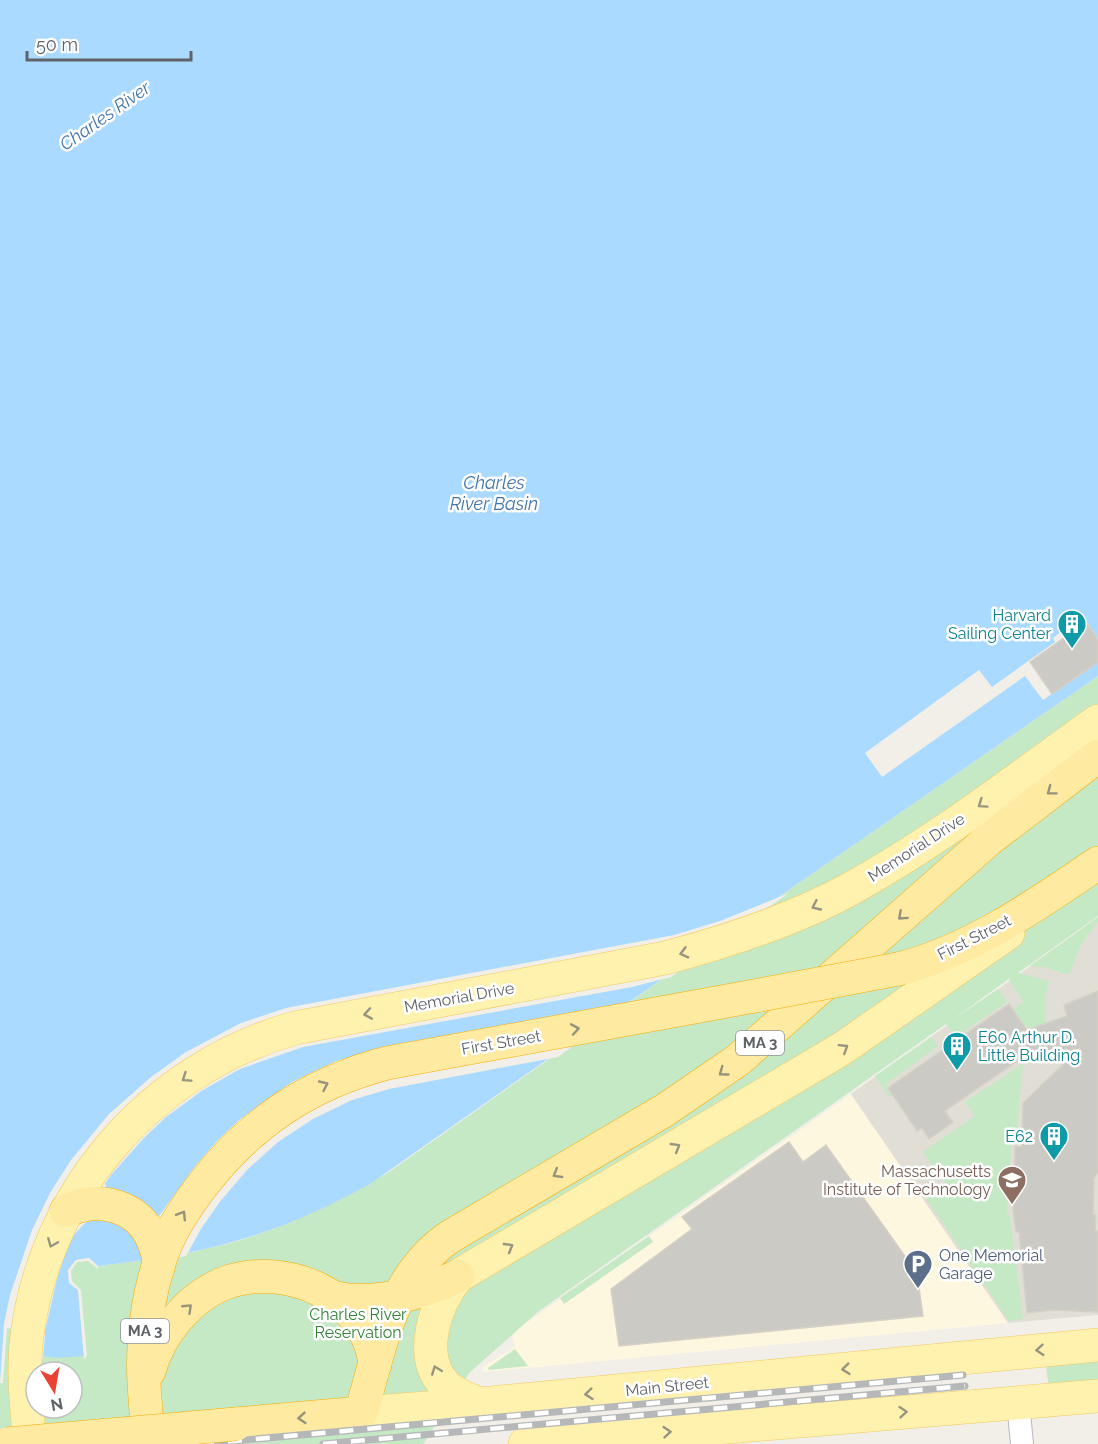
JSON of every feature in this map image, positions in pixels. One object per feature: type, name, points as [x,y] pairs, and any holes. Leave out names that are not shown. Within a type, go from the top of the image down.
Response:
[{"type":"highway","name":"MA 3","points":[[361,1413],[399,1295],[416,1267],[439,1244],[674,1104],[738,1060],[988,840],[1098,756]]},
{"type":"highway","name":"First Street","points":[[149,1444],[144,1335],[158,1268],[166,1244],[177,1222],[212,1173],[256,1128],[297,1098],[332,1081],[387,1063],[898,969],[937,957],[974,939],[1047,897],[1091,867]]},
{"type":"highway","points":[[66,1211],[75,1207],[102,1204],[116,1206],[132,1214],[151,1234],[158,1254],[158,1268]]},
{"type":"highway","points":[[335,1298],[362,1300],[399,1295],[426,1289],[458,1276]]},
{"type":"highway","points":[[145,1396],[151,1365],[164,1337],[176,1321],[195,1302],[218,1287],[253,1277],[282,1278],[306,1283],[335,1298],[350,1311],[363,1329],[372,1347],[375,1364]]},
{"type":"highway","name":"Main Street","points":[[7,1444],[361,1413]]},
{"type":"main road","name":"Memorial Drive","points":[[30,1444],[25,1381],[26,1344],[33,1303],[51,1246],[66,1211],[98,1161],[139,1116],[186,1078],[221,1057],[254,1042],[314,1024],[665,958],[740,936],[801,913],[875,875],[957,821],[1098,721]]},
{"type":"main road","points":[[480,1404],[456,1394],[445,1386],[435,1369],[432,1355],[433,1331],[437,1313],[458,1276],[862,1036],[989,947],[1091,867]]},
{"type":"main road","name":"Main Street","points":[[361,1413],[480,1404],[1098,1345]]},
{"type":"main road","points":[[525,1444],[1098,1396]]},
{"type":"street","points":[[1018,1402],[1022,1444]]},
{"type":"shaded area","name":"Massachusetts Institute of Technology","points":[[1098,918],[1098,1315],[1008,1323],[851,1094]]},
{"type":"shaded area","points":[[851,1094],[1008,1323],[483,1372],[483,1367],[515,1347],[512,1333]]},
{"type":"green space","name":"Charles River Reservation","points":[[1098,676],[1098,916],[1018,973],[1049,981],[1045,998],[1045,1028],[1036,1040],[1013,1009],[1023,1002],[1009,980],[1010,978],[952,1020],[998,989],[1007,1002],[956,1037],[946,1024],[539,1311],[469,1373],[423,1444],[0,1444],[0,1365],[4,1324],[44,1346],[69,1283],[68,1270],[76,1260],[89,1258],[98,1266],[221,1246],[258,1235],[316,1211],[389,1172],[803,880]]},
{"type":"green space","points":[[1098,917],[1098,921],[1079,948],[1069,975],[1044,967],[1030,966]]},
{"type":"green space","points":[[931,1037],[938,1046],[886,1084],[893,1096],[889,1096],[875,1076]]},
{"type":"green space","points":[[1023,1064],[1016,1138],[1012,1138],[1007,1215],[1010,1215],[1023,1319],[1009,1321],[926,1198],[946,1184],[923,1152],[975,1116],[965,1102]]},
{"type":"green space","points":[[649,1236],[653,1242],[564,1304],[560,1298]]},
{"type":"green space","points":[[515,1349],[528,1366],[489,1370],[488,1368]]},
{"type":"green space","points":[[1098,1354],[1098,1386],[1049,1390],[1045,1358]]},
{"type":"water","name":"Charles River Basin","points":[[0,0],[1098,0],[1098,676],[370,1184],[290,1223],[222,1245],[169,1256],[98,1266],[89,1258],[76,1260],[68,1270],[69,1283],[78,1290],[84,1356],[57,1358],[43,1356],[45,1331],[5,1324],[0,1383]]},
{"type":"pier","points":[[1076,620],[1079,624],[1085,620],[1098,638],[1098,662],[1043,700],[1025,676],[882,777],[865,753],[979,670],[992,687],[1055,642],[1053,638]]},
{"type":"pier","points":[[789,893],[671,977],[632,987],[303,1047],[240,1069],[203,1090],[166,1117],[143,1139],[111,1175],[105,1184],[107,1189],[128,1194],[140,1200],[159,1216],[196,1165],[239,1120],[292,1082],[336,1061],[398,1044],[636,1001],[558,1057],[389,1089],[352,1100],[313,1119],[278,1142],[247,1170],[219,1203],[186,1256],[166,1260],[142,1246],[116,1219],[91,1220],[85,1223],[71,1238],[58,1275],[45,1331],[43,1359],[41,1358],[42,1334],[7,1328],[3,1383],[0,1383],[4,1324],[10,1295],[32,1230],[50,1193],[71,1160],[109,1114],[151,1077],[186,1052],[241,1023],[286,1008],[674,935],[720,921]]},
{"type":"pier","points":[[89,1258],[98,1266],[98,1269],[88,1261],[77,1262],[71,1271],[72,1281],[81,1290],[87,1356],[84,1359],[78,1290],[69,1283],[68,1270],[76,1260]]},
{"type":"building","name":"Harvard Sailing Center","points":[[1086,622],[1098,639],[1098,662],[1052,694],[1030,662]]},
{"type":"building","name":"E62","points":[[1098,991],[1098,1172],[1094,1178],[1093,1214],[1096,1215],[1095,1231],[1098,1231],[1098,1312],[1053,1310],[1027,1313],[1019,1232],[1016,1232],[1013,1210],[1015,1146],[1022,1147],[1023,1103],[1079,1049],[1030,1061],[1026,1055],[945,1111],[953,1122],[929,1139],[922,1128],[917,1131],[888,1088],[1009,1004],[1027,1030],[1067,1016],[1064,1005]]},
{"type":"building","points":[[789,1142],[803,1162],[826,1145],[917,1273],[923,1316],[619,1346],[611,1289],[692,1229],[682,1217]]},
{"type":"railway","points":[[200,1444],[963,1375]]},
{"type":"railway","points":[[323,1444],[965,1386]]},
{"type":"place","name":"Harvard Sailing Center","points":[[1072,650]]},
{"type":"place","name":"E60 Arthur D. Little Building","points":[[957,1072]]},
{"type":"place","name":"E62","points":[[1054,1162]]},
{"type":"place","name":"Massachusetts Institute of Technology","points":[[1012,1206]]},
{"type":"place","name":"One Memorial Garage","points":[[918,1290]]},
{"type":"water label","name":"Charles River","points":[[105,116]]}]
